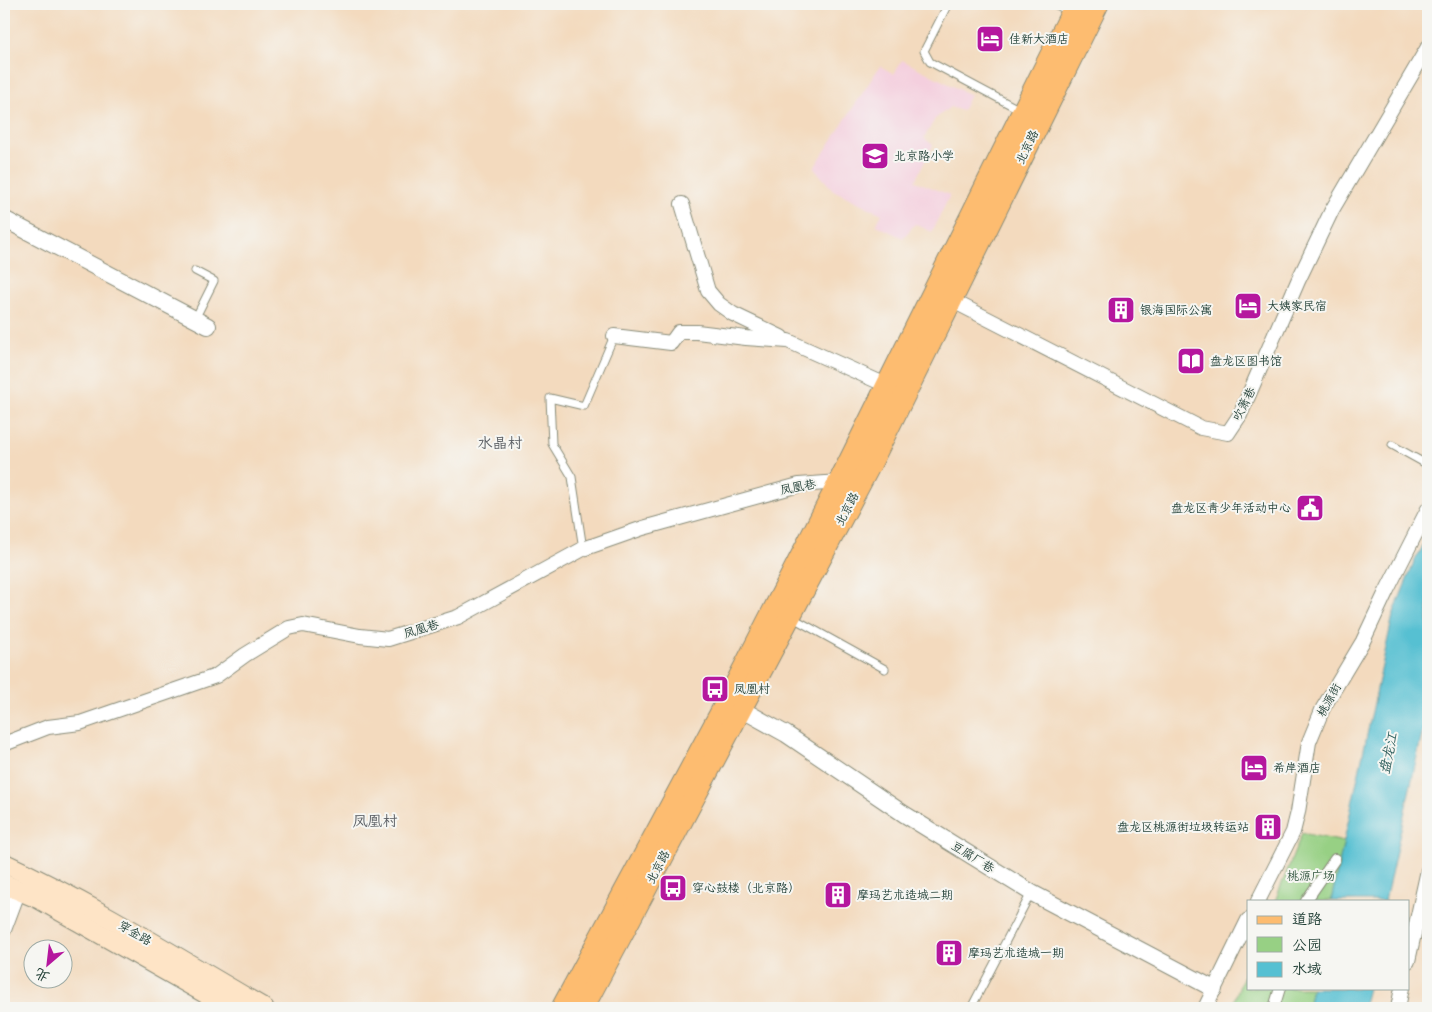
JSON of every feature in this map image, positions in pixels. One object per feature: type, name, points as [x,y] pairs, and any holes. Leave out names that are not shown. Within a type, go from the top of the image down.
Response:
[{"type":"main road","name":"北京路","points":[[583,1008],[871,463],[1098,4]]},
{"type":"main road","name":"北京路","points":[[562,1008],[722,709],[839,482],[1022,111],[1067,7]]},
{"type":"main road","name":"穿金路","points":[[4,862],[88,906],[264,1008]]},
{"type":"main road","name":"穿金路","points":[[12,887],[39,898],[231,1008]]},
{"type":"street","name":"吹箫巷","points":[[951,300],[1202,428],[1228,433],[1240,415],[1298,281],[1332,210],[1428,47]]},
{"type":"street","points":[[682,204],[708,291],[719,304],[733,314],[788,341],[886,385]]},
{"type":"street","points":[[4,219],[201,323]]},
{"type":"street","points":[[614,336],[671,343],[679,332],[698,332],[788,341]]},
{"type":"street","name":"凤凰巷","points":[[4,744],[48,727],[80,723],[216,676],[245,655],[289,628],[303,625],[360,636],[388,639],[458,617],[583,549],[643,528],[800,485],[839,482]]},
{"type":"street","name":"桃源街","points":[[1259,900],[1293,832],[1309,742],[1323,708],[1364,641],[1386,592],[1428,509]]},
{"type":"street","name":"豆腐厂巷","points":[[741,709],[786,734],[904,814],[1032,893],[1214,989]]},
{"type":"street","points":[[1307,900],[1335,859]]},
{"type":"street","points":[[1410,952],[1428,870]]},
{"type":"street","points":[[4,930],[12,887]]},
{"type":"street","points":[[1205,1008],[1247,922]]},
{"type":"street","points":[[1274,1008],[1279,990]]},
{"type":"street","points":[[1398,1008],[1402,990]]},
{"type":"lane","points":[[948,4],[924,51],[930,62],[1022,111]]},
{"type":"lane","points":[[194,271],[214,281],[201,323]]},
{"type":"lane","points":[[583,549],[572,477],[552,444],[550,398],[584,406],[614,336]]},
{"type":"lane","points":[[1392,445],[1428,465]]},
{"type":"lane","points":[[790,617],[885,669]]},
{"type":"lane","points":[[971,1008],[1032,893]]},
{"type":"shaded area","name":"北京路小学","points":[[902,60],[970,95],[962,111],[950,107],[935,119],[924,138],[933,145],[915,181],[950,195],[932,232],[915,224],[903,238],[876,225],[882,214],[833,190],[814,168],[880,66],[894,74]]},
{"type":"green space","name":"桃源广场","points":[[1302,833],[1344,842],[1331,900],[1275,900]]},
{"type":"green space","points":[[1247,968],[1247,990],[1312,990],[1308,1008],[1231,1008]]},
{"type":"water","name":"盘龙江","points":[[1428,537],[1428,707],[1385,900],[1331,900],[1393,615],[1413,564]]},
{"type":"water","points":[[1312,990],[1368,990],[1363,1008],[1308,1008]]},
{"type":"place","name":"佳新大酒店","points":[[990,39]]},
{"type":"place","name":"北京路小学","points":[[875,156]]},
{"type":"place","name":"大姨家民宿","points":[[1248,306]]},
{"type":"place","name":"银海国际公寓","points":[[1121,310]]},
{"type":"place","name":"盘龙区图书馆","points":[[1191,361]]},
{"type":"place","name":"盘龙区青少年活动中心","points":[[1310,508]]},
{"type":"place","name":"凤凰村","points":[[715,689]]},
{"type":"place","name":"希岸酒店","points":[[1254,768]]},
{"type":"place","name":"盘龙区桃源街垃圾转运站","points":[[1268,827]]},
{"type":"place","name":"穿心鼓楼（北京路）","points":[[673,888]]},
{"type":"place","name":"摩玛艺术造城二期","points":[[838,895]]},
{"type":"place","name":"摩玛艺术造城一期","points":[[949,953]]},
{"type":"district","name":"水晶村","points":[[500,443]]},
{"type":"district","name":"凤凰村","points":[[375,821]]}]
